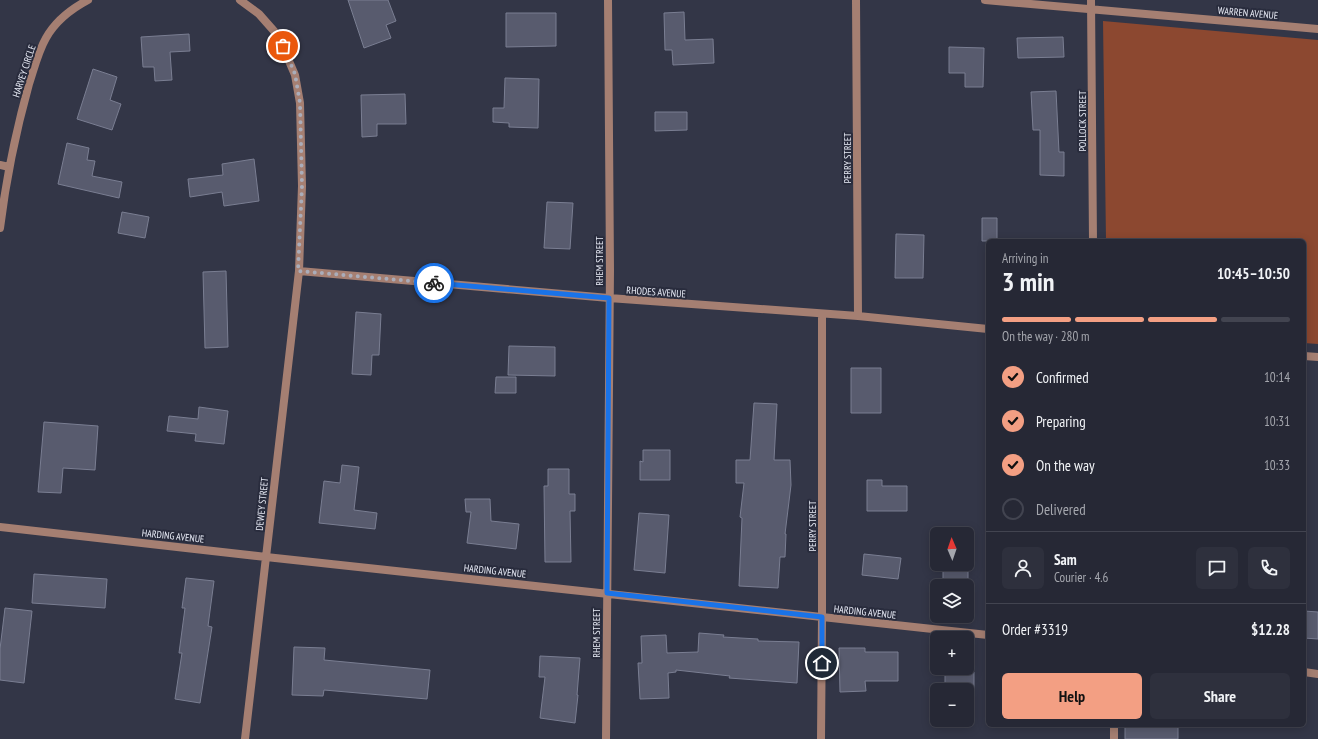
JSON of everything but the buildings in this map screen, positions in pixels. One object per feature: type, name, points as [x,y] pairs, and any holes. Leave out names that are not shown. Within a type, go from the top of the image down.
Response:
[{"type":"street","name":"HARVEY CIRCLE","points":[[0,228],[9,167],[24,101],[35,66],[46,39],[58,22],[88,0]]},
{"type":"street","points":[[240,0],[259,14],[274,31],[283,46],[295,74],[300,103],[302,179],[298,271]]},
{"type":"street","name":"RHEM STREET","points":[[606,739],[609,298],[608,0]]},
{"type":"street","name":"PERRY STREET","points":[[856,0],[858,316]]},
{"type":"street","name":"WARREN AVENUE","points":[[985,0],[1318,29]]},
{"type":"street","name":"POLLOCK STREET","points":[[1091,0],[1093,239]]},
{"type":"street","points":[[0,165],[9,167]]},
{"type":"street","name":"RHODES AVENUE","points":[[298,271],[609,298],[858,316],[986,329]]},
{"type":"street","name":"DEWEY STREET","points":[[245,739],[298,271]]},
{"type":"street","name":"PERRY STREET","points":[[821,739],[822,314]]},
{"type":"street","points":[[1306,356],[1318,357]]},
{"type":"street","name":"HARDING AVENUE","points":[[0,527],[986,635]]},
{"type":"street","points":[[1306,672],[1318,674]]},
{"type":"street","points":[[1114,727],[1114,739]]},
{"type":"shaded area","points":[[1103,21],[1318,40],[1318,344],[1306,343],[1306,239],[1106,239]]},
{"type":"way so far","points":[[283,46],[295,74],[300,103],[302,186],[298,271],[434,283]]},
{"type":"route","points":[[434,283],[609,298],[607,593],[822,617],[822,663]]}]
